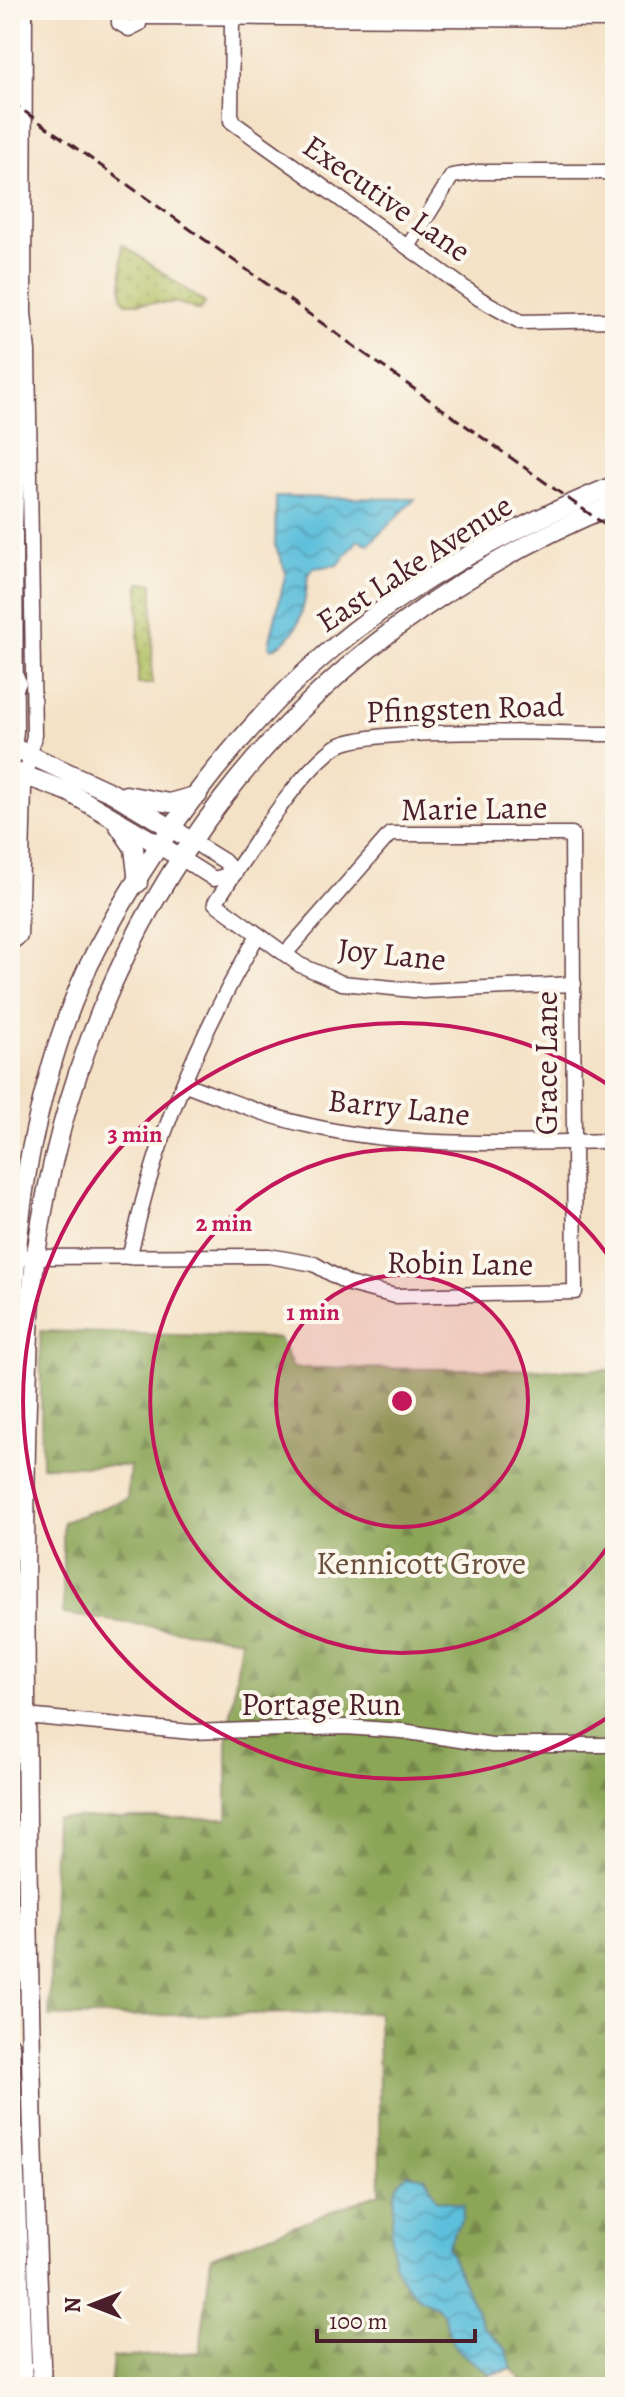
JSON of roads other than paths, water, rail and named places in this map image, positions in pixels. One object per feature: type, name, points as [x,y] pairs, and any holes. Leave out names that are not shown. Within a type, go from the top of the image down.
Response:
[{"type":"main road","name":"East Lake Avenue","points":[[10,1466],[14,1257],[35,1131],[61,1038],[96,950],[173,829],[246,731],[313,665],[377,615],[531,521],[615,485]]},
{"type":"main road","name":"East Lake Avenue","points":[[42,2387],[19,2006],[26,1716],[25,1492],[29,1316],[35,1257],[60,1124],[75,1073],[142,918],[179,857],[225,794],[312,700],[412,614],[505,555],[615,504]]},
{"type":"main road","points":[[18,749],[112,793],[190,840]]},
{"type":"main road","points":[[14,776],[69,792],[179,857]]},
{"type":"main road","points":[[112,793],[169,803],[198,795]]},
{"type":"main road","points":[[106,812],[128,834],[134,848],[138,883]]},
{"type":"main road","points":[[10,2045],[23,2387]]},
{"type":"street","points":[[15,940],[14,776],[18,749],[14,689],[17,430],[24,313],[25,10]]},
{"type":"street","points":[[119,10],[117,19],[124,28],[136,27],[141,13],[232,17],[615,20]]},
{"type":"street","name":"Executive Lane","points":[[232,17],[231,121],[480,299],[521,322],[615,320]]},
{"type":"street","points":[[408,247],[452,176],[479,172],[615,172]]},
{"type":"street","points":[[18,749],[34,735],[28,351],[24,313]]},
{"type":"street","name":"Pfingsten Road","points":[[235,873],[299,780],[337,745],[381,734],[615,734]]},
{"type":"street","name":"Marie Lane","points":[[285,954],[390,834],[572,834]]},
{"type":"street","name":"Grace Lane","points":[[572,834],[575,1292]]},
{"type":"street","points":[[179,857],[214,879],[235,873],[224,861],[190,840]]},
{"type":"street","name":"Joy Lane","points":[[235,873],[215,903],[300,965],[342,983],[423,991],[574,984]]},
{"type":"street","points":[[129,1257],[151,1173],[185,1084],[213,1016],[258,935]]},
{"type":"street","name":"Barry Lane","points":[[185,1084],[309,1126],[370,1137],[469,1144],[615,1141]]},
{"type":"street","name":"Robin Lane","points":[[14,1257],[269,1256],[314,1264],[349,1284],[395,1296],[575,1292]]},
{"type":"street","name":"Portage Run","points":[[26,1716],[191,1732],[346,1727],[402,1731],[492,1745],[615,1745]]},
{"type":"water","points":[[276,497],[415,499],[369,544],[358,540],[338,565],[314,568],[308,574],[300,618],[289,637],[271,649],[269,645],[286,572],[275,545]]},
{"type":"water","points":[[408,2174],[426,2177],[437,2200],[464,2205],[462,2219],[447,2247],[484,2327],[507,2350],[512,2369],[491,2374],[462,2354],[450,2337],[442,2312],[423,2300],[403,2281],[394,2260],[391,2238],[397,2186]]},
{"type":"railway","points":[[10,101],[615,532]]},
{"type":"park label","name":"Kennicott Grove","points":[[421,1563]]}]
